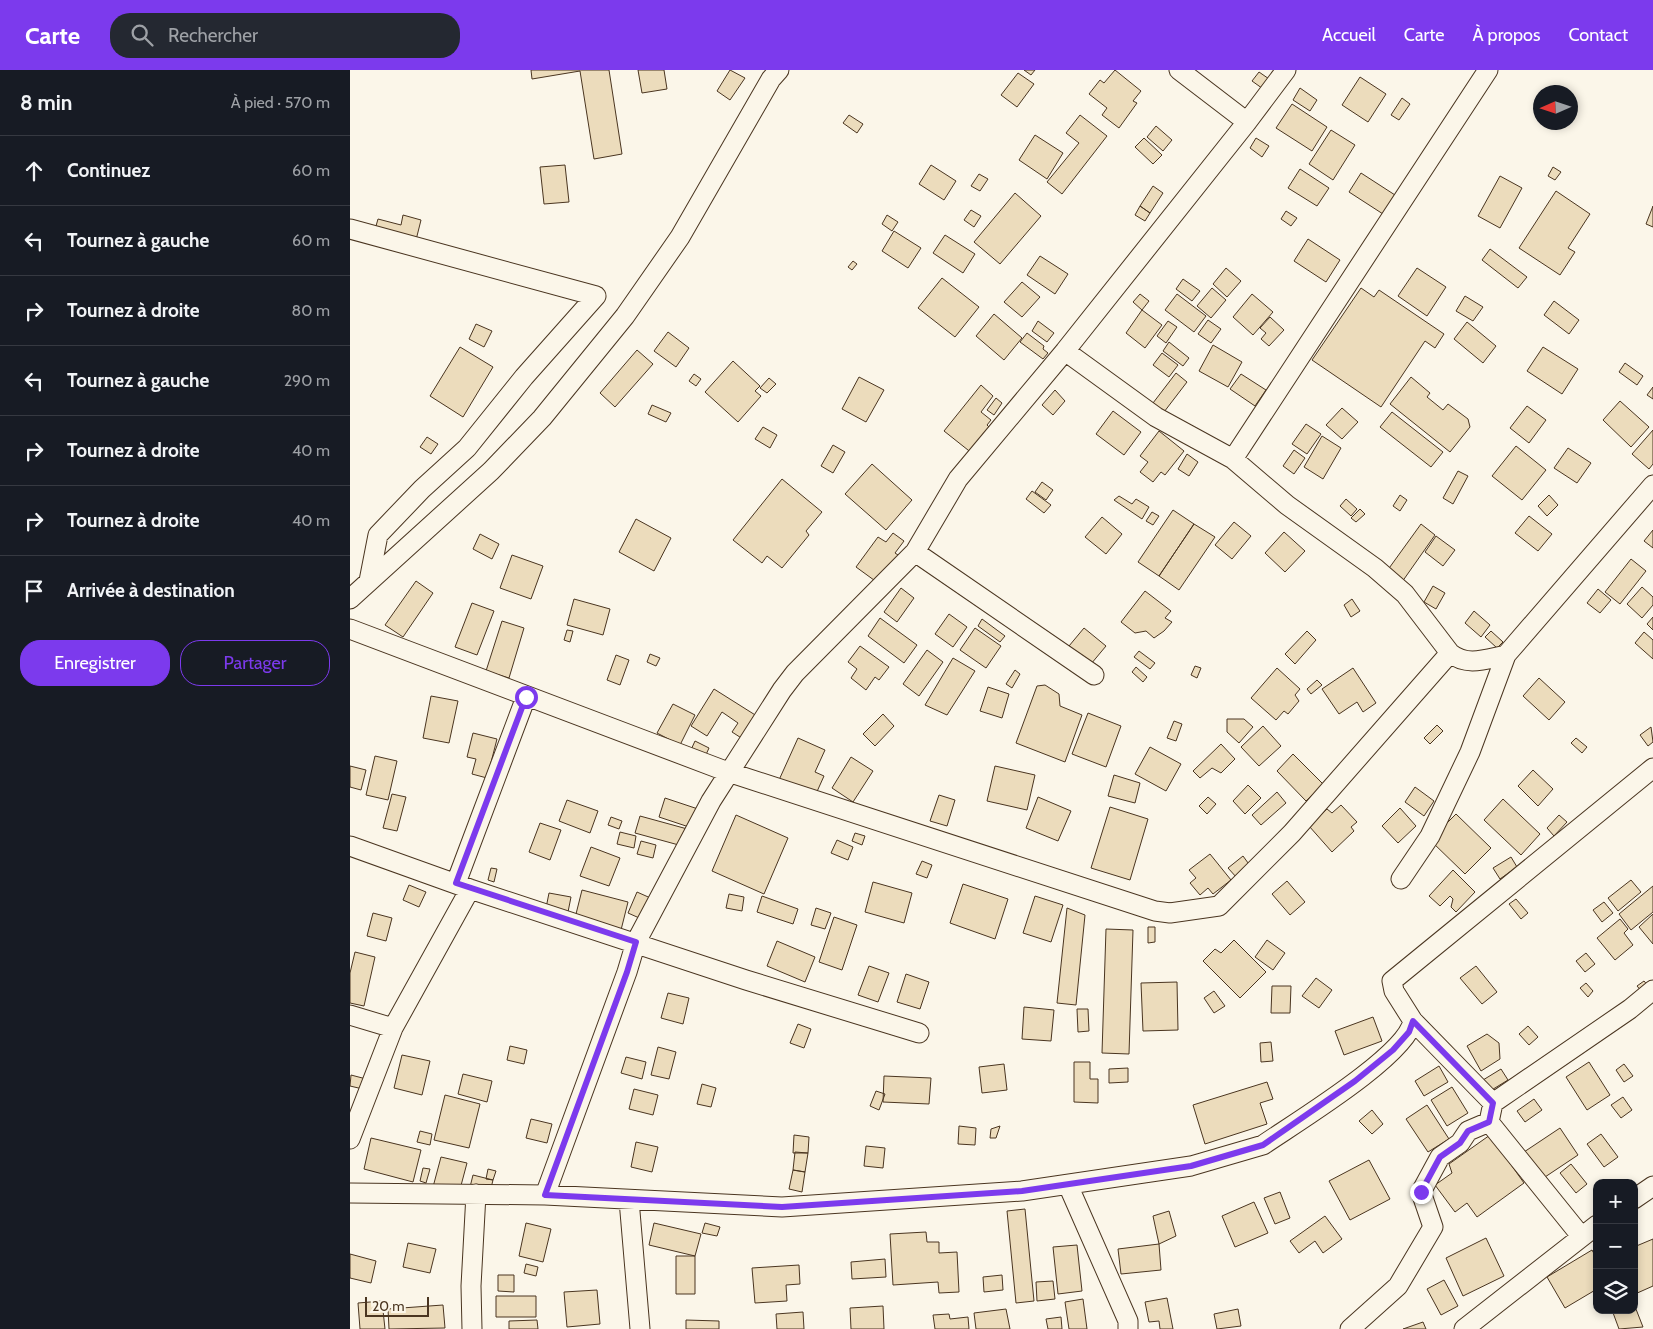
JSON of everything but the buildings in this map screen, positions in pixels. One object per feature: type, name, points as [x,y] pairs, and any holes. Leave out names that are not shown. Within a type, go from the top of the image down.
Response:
[{"type":"street","points":[[350,599],[491,471],[542,418],[625,316],[680,237],[771,80],[779,70]]},
{"type":"street","points":[[1179,70],[1247,122]]},
{"type":"street","points":[[545,1195],[627,972],[636,942],[711,800],[728,772],[795,673],[915,552],[958,479],[1065,351],[1286,70]]},
{"type":"street","points":[[1233,459],[1488,70]]},
{"type":"street","points":[[350,229],[596,296],[524,377],[467,448],[422,489],[378,535],[369,581]]},
{"type":"street","points":[[1065,351],[1156,417],[1233,459],[1287,505],[1375,568],[1405,594],[1450,653],[1457,659],[1471,662],[1506,655]]},
{"type":"street","points":[[1401,879],[1430,836],[1470,752],[1506,655],[1653,485]]},
{"type":"street","points":[[915,552],[1094,675]]},
{"type":"street","points":[[350,629],[728,772],[1155,910],[1170,913],[1187,912],[1200,907],[1219,906],[1292,833],[1450,653]]},
{"type":"street","points":[[350,1139],[393,1028],[463,886],[526,697]]},
{"type":"street","points":[[1493,1103],[1413,1021],[1394,991],[1392,981],[1653,768]]},
{"type":"street","points":[[350,846],[463,886],[746,980],[919,1033]]},
{"type":"street","points":[[1489,1122],[1493,1103],[1630,1009],[1653,990]]},
{"type":"street","points":[[350,1015],[393,1028]]},
{"type":"street","points":[[350,1193],[545,1195],[782,1207],[947,1197],[1068,1185],[1191,1166],[1263,1145],[1355,1081],[1393,1050],[1409,1032],[1413,1021]]},
{"type":"street","points":[[1489,1122],[1581,1236]]},
{"type":"street","points":[[1350,1329],[1398,1286],[1433,1228],[1421,1192],[1440,1157],[1460,1143],[1468,1131],[1489,1122]]},
{"type":"street","points":[[1068,1185],[1128,1320],[1128,1329]]},
{"type":"street","points":[[1638,1196],[1653,1186]]},
{"type":"street","points":[[472,1329],[471,1286],[476,1194]]},
{"type":"street","points":[[629,1200],[640,1329]]},
{"type":"street","points":[[1464,1329],[1593,1228]]},
{"type":"route","points":[[526,697],[456,883],[636,942],[627,972],[545,1195],[782,1207],[1022,1191],[1191,1166],[1248,1151],[1263,1145],[1355,1081],[1393,1050],[1409,1032],[1413,1021],[1493,1103],[1489,1122],[1468,1131],[1460,1143],[1440,1157],[1421,1192]]}]
